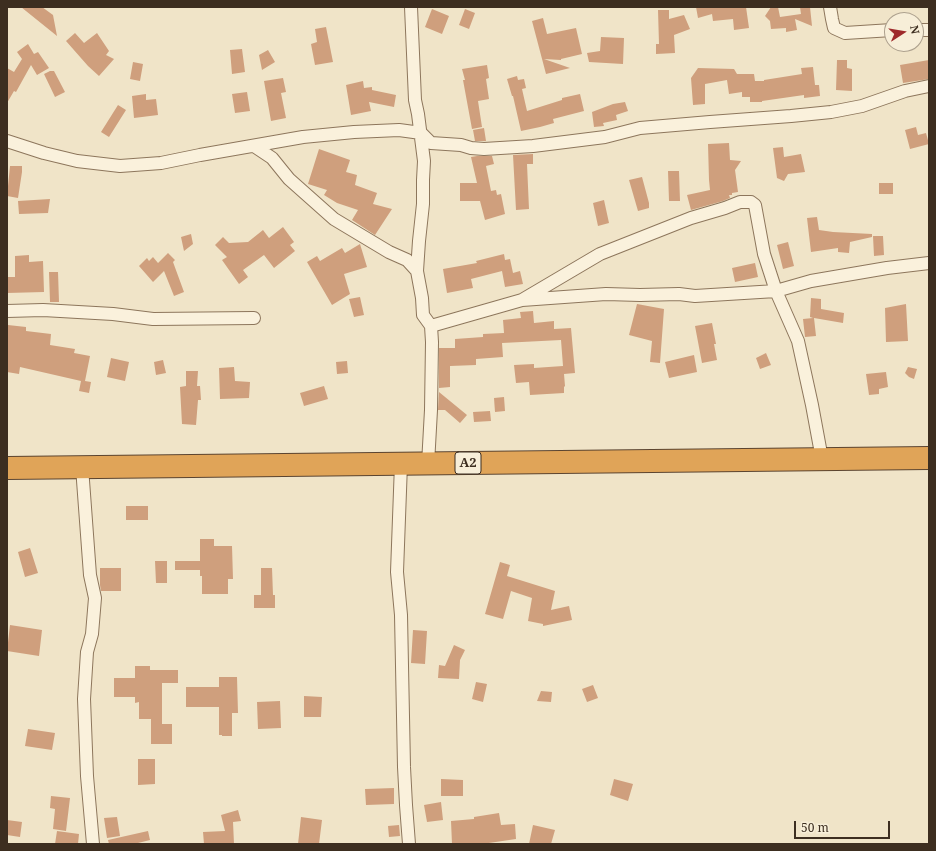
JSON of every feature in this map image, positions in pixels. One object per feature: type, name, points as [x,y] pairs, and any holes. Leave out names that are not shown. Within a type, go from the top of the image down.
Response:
[{"type":"highway","name":"A2","points":[[7,468],[929,458]]},
{"type":"street","points":[[411,7],[415,100],[424,161],[423,204],[417,271],[422,298],[423,315],[430,326],[432,367],[428,464]]},
{"type":"street","points":[[830,7],[834,28],[846,33],[884,31]]},
{"type":"street","points":[[7,141],[44,153],[77,161],[120,166],[161,163],[304,137],[354,132],[399,130],[420,133],[430,143],[461,145],[484,149],[533,146],[605,137],[640,128],[831,112],[862,106],[905,91],[929,86]]},
{"type":"street","points":[[254,146],[272,158],[289,179],[334,219],[389,252],[407,260],[417,271]]},
{"type":"street","points":[[522,300],[600,254],[691,218],[740,202],[751,202],[755,205],[764,254],[776,291],[798,341],[822,459]]},
{"type":"street","points":[[430,326],[522,300],[606,294],[679,294],[695,296],[776,291],[811,281],[887,268],[929,263]]},
{"type":"street","points":[[7,311],[43,310],[113,314],[153,319],[254,318]]},
{"type":"street","points":[[401,464],[397,572],[401,615],[404,767],[410,844]]},
{"type":"street","points":[[82,467],[90,575],[95,598],[92,634],[87,652],[84,699],[87,776],[93,844]]},
{"type":"building","points":[[21,7],[42,7],[53,15],[57,36]]},
{"type":"building","points":[[696,7],[746,7],[749,28],[734,30],[733,19],[713,21],[712,14],[698,18]]},
{"type":"building","points":[[771,7],[778,7],[780,17],[801,14],[800,7],[810,7],[812,26],[795,19],[797,30],[786,32],[786,28],[771,29],[770,21],[765,16]]},
{"type":"building","points":[[432,9],[449,16],[442,34],[425,27]]},
{"type":"building","points":[[465,9],[475,13],[469,29],[459,25]]},
{"type":"building","points":[[658,10],[669,10],[669,19],[684,15],[690,29],[674,35],[675,53],[656,54],[656,44],[659,44]]},
{"type":"building","points":[[543,18],[547,34],[576,28],[582,54],[561,60],[544,59],[570,68],[546,74],[532,21]]},
{"type":"building","points":[[326,27],[333,62],[315,65],[311,44],[317,42],[315,29]]},
{"type":"building","points":[[75,33],[84,43],[97,33],[109,51],[106,55],[114,59],[99,76],[66,41]]},
{"type":"building","points":[[601,37],[624,38],[623,64],[589,62],[587,53],[600,51]]},
{"type":"building","points":[[28,44],[34,54],[38,52],[49,68],[37,75],[31,65],[16,92],[14,91],[7,103],[7,68],[14,72],[22,59],[17,52]]},
{"type":"building","points":[[242,49],[245,72],[232,74],[230,50]]},
{"type":"building","points":[[268,50],[275,62],[262,70],[259,55]]},
{"type":"building","points":[[837,60],[847,60],[847,68],[852,69],[852,91],[836,90]]},
{"type":"building","points":[[929,60],[929,79],[903,83],[900,65]]},
{"type":"building","points":[[133,62],[143,64],[140,81],[130,79]]},
{"type":"building","points":[[487,65],[489,78],[486,79],[489,99],[478,101],[482,127],[472,129],[462,69]]},
{"type":"building","points":[[813,67],[815,85],[819,85],[820,96],[804,98],[804,95],[762,102],[750,102],[750,97],[742,97],[742,92],[729,94],[727,80],[705,84],[705,104],[693,105],[691,78],[698,68],[734,69],[737,74],[754,74],[755,81],[764,81],[802,74],[801,68]]},
{"type":"building","points":[[54,71],[65,92],[55,97],[44,74]]},
{"type":"building","points":[[517,76],[518,80],[524,79],[526,88],[522,89],[527,111],[562,100],[562,98],[580,94],[584,111],[553,119],[554,123],[521,131],[513,96],[507,79]]},
{"type":"building","points":[[283,78],[286,92],[281,93],[286,118],[271,121],[264,81]]},
{"type":"building","points":[[363,81],[364,88],[372,87],[372,90],[396,95],[394,107],[369,102],[371,111],[351,115],[346,85]]},
{"type":"building","points":[[247,92],[250,111],[235,113],[232,94]]},
{"type":"building","points":[[146,94],[146,100],[156,99],[158,115],[134,118],[132,96]]},
{"type":"building","points":[[625,102],[628,111],[616,115],[617,120],[603,123],[604,126],[594,127],[592,112],[613,104]]},
{"type":"building","points":[[118,105],[126,110],[109,137],[101,132]]},
{"type":"building","points":[[916,127],[918,135],[926,133],[929,144],[910,149],[905,130]]},
{"type":"building","points":[[484,128],[486,141],[475,141],[473,130]]},
{"type":"building","points":[[729,143],[730,160],[741,161],[735,170],[738,192],[732,193],[732,195],[729,195],[730,198],[723,201],[691,210],[687,195],[710,190],[708,144]]},
{"type":"building","points":[[783,147],[784,157],[801,154],[805,172],[788,174],[784,181],[777,178],[773,148]]},
{"type":"building","points":[[319,149],[350,160],[346,172],[357,175],[355,185],[377,193],[373,204],[392,209],[375,235],[352,220],[358,210],[337,203],[324,195],[327,190],[308,184]]},
{"type":"building","points":[[533,154],[533,164],[527,164],[529,209],[516,210],[513,155]]},
{"type":"building","points":[[492,156],[494,164],[486,166],[491,191],[496,190],[497,195],[501,194],[505,214],[485,220],[480,201],[460,201],[460,183],[477,183],[471,157]]},
{"type":"building","points":[[10,166],[22,166],[18,198],[7,196]]},
{"type":"building","points":[[668,171],[679,171],[680,201],[669,201]]},
{"type":"building","points":[[642,177],[649,208],[638,211],[629,180]]},
{"type":"building","points":[[879,183],[893,183],[893,194],[879,194]]},
{"type":"building","points":[[50,199],[48,213],[19,214],[18,201]]},
{"type":"building","points":[[604,200],[609,223],[598,226],[593,203]]},
{"type":"building","points":[[817,217],[819,230],[872,234],[872,237],[850,242],[849,253],[838,252],[838,248],[811,252],[807,218]]},
{"type":"building","points":[[283,227],[294,242],[290,245],[295,251],[274,268],[264,255],[243,270],[248,277],[239,284],[222,260],[227,257],[215,245],[223,237],[229,243],[248,242],[263,230],[269,238]]},
{"type":"building","points":[[191,234],[193,244],[184,251],[181,237]]},
{"type":"building","points":[[873,236],[883,236],[884,255],[874,256]]},
{"type":"building","points":[[788,242],[794,266],[783,269],[777,245]]},
{"type":"building","points":[[360,244],[367,267],[344,274],[350,294],[332,305],[307,262],[317,256],[320,261],[342,248],[345,253]]},
{"type":"building","points":[[168,253],[175,260],[173,262],[184,292],[174,296],[164,271],[153,282],[139,266],[147,258],[149,261],[153,257],[158,263]]},
{"type":"building","points":[[504,254],[505,260],[510,259],[513,273],[520,271],[523,284],[505,287],[502,271],[471,279],[473,288],[447,293],[443,269],[477,263],[476,261]]},
{"type":"building","points":[[29,255],[29,262],[43,261],[44,292],[7,293],[7,277],[15,277],[15,256]]},
{"type":"building","points":[[755,263],[758,277],[735,282],[732,268]]},
{"type":"building","points":[[49,272],[58,272],[59,302],[50,302]]},
{"type":"building","points":[[360,297],[364,315],[354,317],[349,299]]},
{"type":"building","points":[[811,298],[821,299],[821,309],[844,313],[843,323],[814,318],[816,336],[805,337],[803,319],[813,318],[810,317]]},
{"type":"building","points":[[637,304],[664,309],[660,363],[650,362],[652,341],[629,335]]},
{"type":"building","points":[[906,304],[908,341],[886,342],[885,308]]},
{"type":"building","points":[[533,311],[534,323],[554,321],[554,329],[571,328],[575,373],[564,374],[564,393],[530,395],[529,382],[516,383],[514,365],[534,364],[534,368],[563,366],[561,340],[502,343],[503,357],[476,359],[476,365],[450,366],[450,387],[439,388],[439,348],[455,348],[455,339],[483,337],[483,334],[504,333],[503,320],[521,318],[520,312]]},
{"type":"building","points":[[712,323],[717,360],[702,363],[695,326]]},
{"type":"building","points":[[8,325],[26,327],[26,331],[51,334],[50,345],[75,349],[74,353],[90,356],[85,381],[91,382],[89,393],[79,391],[81,381],[20,367],[19,374],[7,372]]},
{"type":"building","points":[[766,353],[771,365],[760,369],[756,358]]},
{"type":"building","points":[[694,355],[697,372],[669,378],[665,362]]},
{"type":"building","points":[[111,358],[129,362],[125,381],[107,377]]},
{"type":"building","points":[[163,360],[166,373],[156,375],[154,362]]},
{"type":"building","points":[[347,361],[348,373],[337,374],[336,362]]},
{"type":"building","points":[[234,367],[235,381],[250,382],[249,398],[220,399],[219,368]]},
{"type":"building","points":[[908,367],[917,369],[914,379],[905,373]]},
{"type":"building","points":[[186,371],[198,371],[197,386],[200,386],[201,400],[198,400],[196,425],[182,424],[180,387],[186,386]]},
{"type":"building","points":[[886,372],[888,387],[879,389],[879,394],[869,395],[866,374]]},
{"type":"building","points":[[324,386],[328,399],[304,406],[300,393]]},
{"type":"building","points":[[439,392],[467,415],[460,423],[445,410],[438,410]]},
{"type":"building","points":[[504,397],[505,411],[495,412],[494,398]]},
{"type":"building","points":[[490,411],[491,421],[474,422],[473,412]]},
{"type":"building","points":[[126,506],[148,506],[148,520],[126,520]]},
{"type":"building","points":[[200,539],[214,539],[214,546],[232,546],[233,579],[228,579],[228,594],[202,594],[202,576],[200,576],[200,570],[175,570],[175,561],[200,561]]},
{"type":"building","points":[[30,548],[38,573],[25,577],[18,552]]},
{"type":"building","points":[[155,561],[167,561],[167,583],[156,583]]},
{"type":"building","points":[[500,562],[510,565],[507,576],[555,591],[551,610],[569,606],[572,620],[543,626],[543,624],[528,621],[532,598],[511,591],[503,619],[485,614]]},
{"type":"building","points":[[100,568],[121,568],[121,591],[101,591]]},
{"type":"building","points":[[261,568],[272,568],[275,608],[254,608],[254,595],[261,595]]},
{"type":"building","points":[[10,625],[42,630],[39,656],[7,651]]},
{"type":"building","points":[[413,630],[427,631],[425,664],[411,663]]},
{"type":"building","points":[[454,645],[465,650],[460,660],[459,679],[438,678],[439,665],[445,666]]},
{"type":"building","points":[[135,666],[150,666],[150,670],[178,670],[178,683],[162,683],[162,724],[172,724],[172,744],[151,744],[151,719],[139,719],[139,702],[135,703],[135,697],[114,697],[114,678],[135,678]]},
{"type":"building","points":[[219,677],[237,677],[238,713],[232,713],[232,736],[219,735],[219,707],[186,707],[186,687],[219,687]]},
{"type":"building","points":[[476,682],[487,684],[483,702],[472,699]]},
{"type":"building","points":[[593,685],[598,698],[587,702],[582,689]]},
{"type":"building","points":[[541,691],[552,692],[551,702],[537,701]]},
{"type":"building","points":[[304,696],[322,697],[321,717],[304,717]]},
{"type":"building","points":[[280,701],[281,728],[258,729],[257,702]]},
{"type":"building","points":[[28,729],[55,733],[52,750],[25,746]]},
{"type":"building","points":[[138,759],[155,759],[155,784],[138,785]]},
{"type":"building","points":[[441,779],[463,780],[463,796],[441,796]]},
{"type":"building","points":[[614,779],[633,784],[628,801],[610,795]]},
{"type":"building","points":[[394,788],[394,804],[366,805],[365,789]]},
{"type":"building","points":[[51,796],[70,798],[66,831],[53,829],[55,809],[50,808]]},
{"type":"building","points":[[441,802],[443,820],[427,822],[424,805]]},
{"type":"building","points":[[238,810],[241,821],[233,822],[234,844],[204,844],[203,832],[225,831],[221,815]]},
{"type":"building","points":[[499,813],[501,825],[515,824],[516,839],[482,844],[452,844],[451,821],[474,819],[474,817]]},
{"type":"building","points":[[117,817],[120,836],[107,838],[104,818]]},
{"type":"building","points":[[301,817],[322,820],[319,844],[298,844]]},
{"type":"building","points":[[7,820],[22,822],[20,837],[7,835]]},
{"type":"building","points":[[399,825],[400,836],[389,837],[388,826]]},
{"type":"building","points":[[533,825],[555,830],[551,844],[529,844]]},
{"type":"building","points":[[57,831],[79,834],[78,844],[55,844]]},
{"type":"building","points":[[148,831],[150,840],[134,844],[109,844],[108,840]]}]
